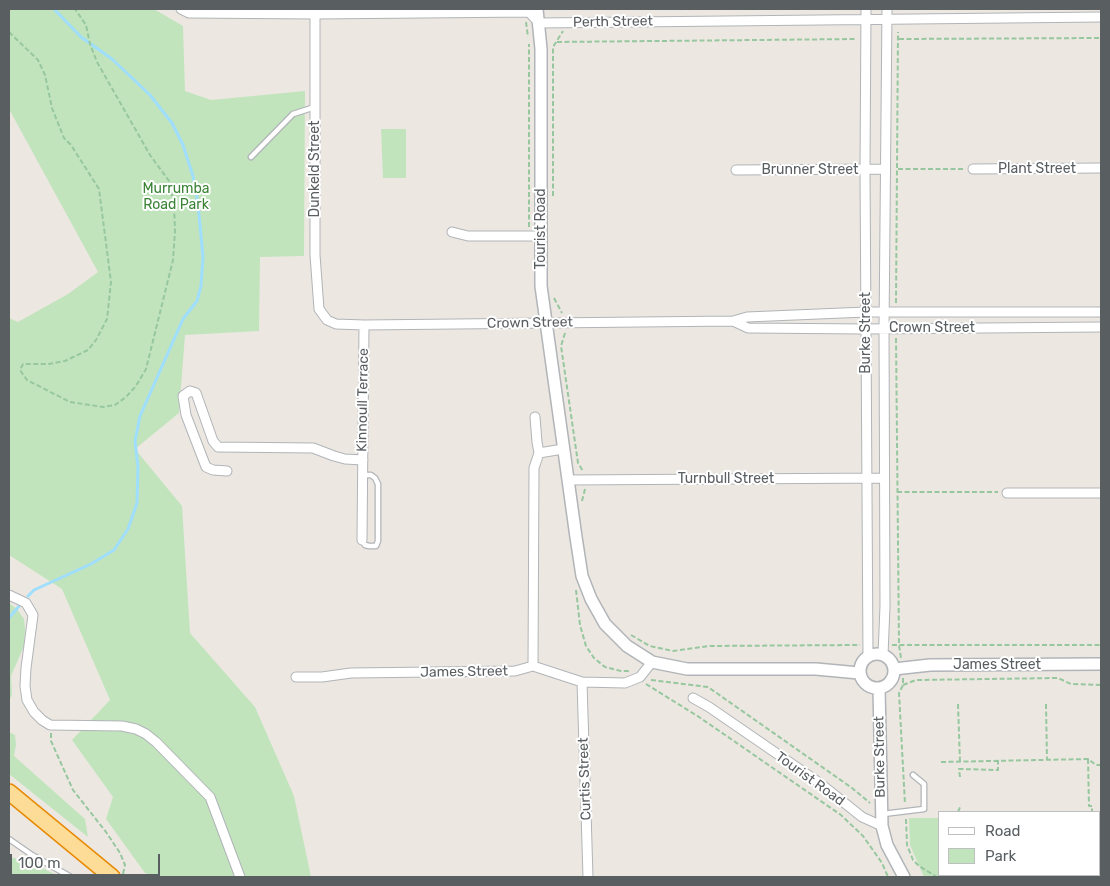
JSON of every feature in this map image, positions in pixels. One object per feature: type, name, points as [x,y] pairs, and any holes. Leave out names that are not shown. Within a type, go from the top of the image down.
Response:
[{"type":"highway","points":[[9,792],[110,877]]},
{"type":"street","name":"Tourist Road","points":[[537,9],[541,49],[541,286],[582,576],[590,599],[605,624],[627,646],[652,662]]},
{"type":"street","name":"Burke Street","points":[[866,9],[868,651]]},
{"type":"street","name":"Perth Street","points":[[185,11],[270,11],[315,14],[529,12],[539,23],[866,19],[887,14],[1101,17]]},
{"type":"street","name":"Dunkeld Street","points":[[315,14],[315,255],[319,309],[327,320]]},
{"type":"street","name":"Burke Street","points":[[883,650],[886,606],[884,169],[887,14]]},
{"type":"street","name":"Plant Street","points":[[973,169],[1101,168]]},
{"type":"street","name":"Brunner Street","points":[[736,170],[884,169]]},
{"type":"street","points":[[452,232],[468,236],[540,236]]},
{"type":"street","name":"Crown Street","points":[[327,320],[336,324],[364,325],[734,321],[747,317],[866,312],[1101,312]]},
{"type":"street","name":"Crown Street","points":[[734,321],[748,328],[1101,327]]},
{"type":"street","name":"Kinnoull Terrace","points":[[362,540],[364,325]]},
{"type":"street","points":[[227,471],[213,470],[206,466],[186,415],[183,396],[190,391],[196,393],[212,441],[218,447],[313,448],[334,456],[362,460]]},
{"type":"street","points":[[533,666],[534,468],[540,453],[535,417]]},
{"type":"street","points":[[540,453],[563,449]]},
{"type":"street","name":"Turnbull Street","points":[[568,480],[884,478]]},
{"type":"street","points":[[1007,493],[1101,493]]},
{"type":"street","points":[[9,595],[26,603],[33,615],[25,686],[27,700],[34,712],[50,725],[122,726],[136,729],[151,738],[210,797],[240,877]]},
{"type":"street","points":[[883,650],[898,669],[888,684],[879,688],[868,686],[859,673],[868,651],[873,654],[883,650]]},
{"type":"street","points":[[652,662],[687,669],[816,669],[859,673]]},
{"type":"street","name":"James Street","points":[[296,677],[322,677],[351,673],[515,671],[533,666],[582,682],[625,682],[640,677],[652,662]]},
{"type":"street","name":"James Street","points":[[898,669],[930,665],[1101,664]]},
{"type":"street","name":"Curtis Street","points":[[582,682],[588,877]]},
{"type":"street","name":"Burke Street","points":[[879,688],[879,816]]},
{"type":"street","name":"Tourist Road","points":[[693,698],[821,784],[862,818],[879,816]]},
{"type":"street","points":[[879,816],[887,845],[904,877]]},
{"type":"lane","points":[[250,157],[293,114],[315,107]]},
{"type":"lane","name":"Kinnoull Terrace","points":[[362,474],[371,475],[378,484],[378,541],[376,546],[370,546],[365,545],[362,540]]},
{"type":"lane","points":[[879,816],[924,809],[924,784],[913,776]]},
{"type":"lane","points":[[9,839],[32,855],[71,877]]},
{"type":"path","points":[[9,32],[38,60],[45,75],[52,108],[64,138],[71,145],[99,189],[111,282],[107,319],[96,340],[88,350],[65,361],[49,364],[23,364],[20,370],[27,380],[70,402],[103,407],[114,405],[126,398],[146,369],[174,260],[174,205],[169,181],[150,155],[97,62],[90,44],[86,25],[75,9]]},
{"type":"path","points":[[553,201],[553,47],[562,33],[562,23]]},
{"type":"path","points":[[896,312],[898,32]]},
{"type":"path","points":[[898,39],[1101,38]]},
{"type":"path","points":[[557,42],[866,39]]},
{"type":"path","points":[[884,169],[973,169]]},
{"type":"path","points":[[552,294],[562,311],[565,333],[561,346],[578,463],[582,469],[586,491],[582,502]]},
{"type":"path","points":[[896,328],[898,669],[903,685]]},
{"type":"path","points":[[884,492],[1007,493]]},
{"type":"path","points":[[628,633],[650,646],[673,651],[709,646],[868,651]]},
{"type":"path","points":[[883,650],[899,645],[1101,645]]},
{"type":"path","points":[[937,877],[918,866],[913,860],[907,845],[899,693],[903,685],[916,680],[1058,678],[1071,684],[1101,685]]},
{"type":"path","points":[[650,679],[708,687],[852,788],[879,816]]},
{"type":"path","points":[[646,684],[841,815],[863,836],[882,863],[888,877]]},
{"type":"path","points":[[958,704],[960,762]]},
{"type":"path","points":[[1046,704],[1047,760]]},
{"type":"path","points":[[50,725],[51,741],[73,790],[106,832],[120,854]]},
{"type":"path","points":[[1088,759],[1090,806],[1092,806],[1092,811]]},
{"type":"path","points":[[941,762],[1088,759],[1096,765],[1101,765]]},
{"type":"path","points":[[960,778],[960,770],[998,770],[998,760]]},
{"type":"path","points":[[958,811],[961,805]]},
{"type":"green space","name":"Murrumba Road Park","points":[[9,9],[154,9],[183,26],[185,91],[211,100],[305,91],[304,256],[260,257],[259,331],[185,335],[179,413],[135,449],[182,506],[190,633],[255,707],[294,796],[311,877],[156,877],[145,873],[106,819],[113,797],[72,740],[110,700],[62,589],[9,555],[9,318],[18,322],[68,294],[98,272],[9,109]]},
{"type":"green space","points":[[381,129],[406,129],[406,178],[383,178]]},
{"type":"green space","points":[[9,603],[17,609],[24,619],[25,629],[24,646],[11,676],[12,695],[9,701]]},
{"type":"green space","points":[[9,732],[15,735],[14,756],[85,819],[88,837],[9,774]]},
{"type":"green space","points":[[909,818],[938,818],[938,876],[1000,877],[924,877],[910,845]]},
{"type":"green space","points":[[9,857],[29,861],[60,877],[9,877]]},
{"type":"waterway","points":[[28,596],[34,590],[91,564],[114,550],[128,529],[137,503],[138,467],[135,441],[140,416],[183,319],[197,301],[201,286],[203,257],[198,204],[193,176],[183,145],[172,123],[150,95],[112,59],[81,37],[54,9]]},
{"type":"waterway","points":[[9,618],[20,605]]}]
